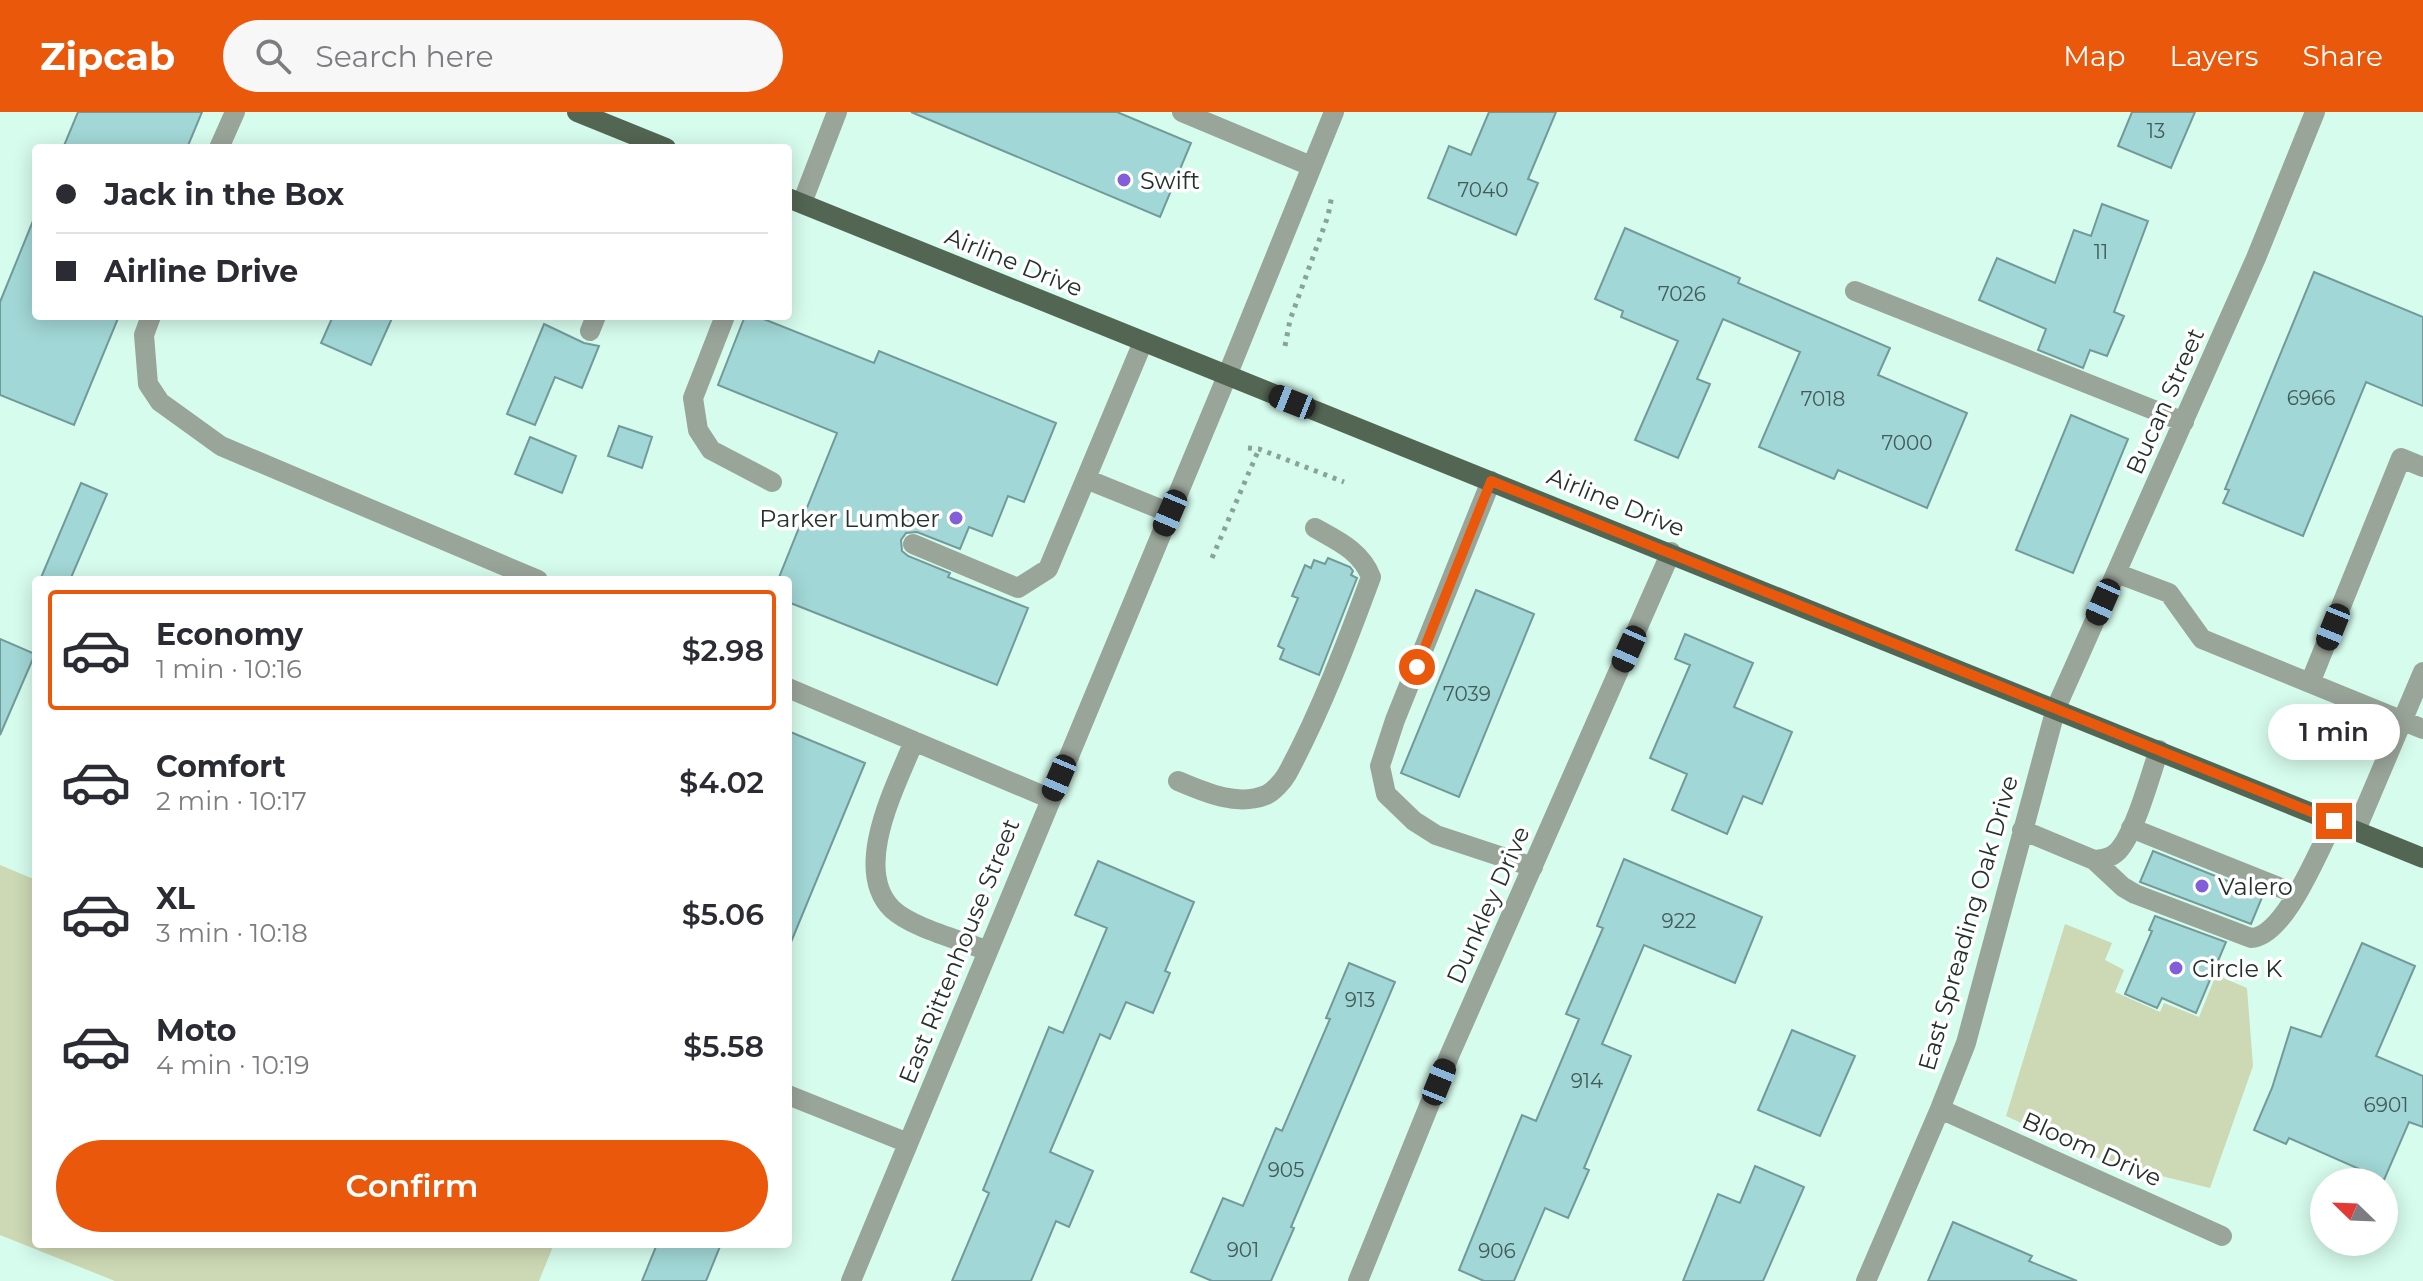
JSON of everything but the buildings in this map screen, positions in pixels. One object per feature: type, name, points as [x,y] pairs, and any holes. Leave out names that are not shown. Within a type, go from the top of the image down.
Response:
[{"type":"main road","points":[[577,112],[654,144]]},
{"type":"main road","name":"Airline Drive","points":[[795,201],[2423,858]]},
{"type":"street","points":[[221,144],[235,112]]},
{"type":"street","points":[[795,201],[837,112]]},
{"type":"street","points":[[1182,112],[1311,166]]},
{"type":"street","name":"East Rittenhouse Street","points":[[851,1281],[1334,112]]},
{"type":"street","name":"Bucan Street","points":[[2056,708],[2256,258],[2315,112]]},
{"type":"street","points":[[1855,291],[2184,422]]},
{"type":"street","points":[[150,320],[144,335],[148,384],[160,402],[221,446],[529,576]]},
{"type":"street","points":[[723,320],[693,398],[698,430],[711,450],[772,482]]},
{"type":"street","points":[[913,544],[1018,588],[1048,569],[1143,342]]},
{"type":"street","points":[[2310,683],[2401,458],[2423,467]]},
{"type":"street","points":[[1086,479],[1170,513]]},
{"type":"street","points":[[1491,481],[1395,720],[1380,766],[1386,794],[1414,821],[1436,835],[1533,867]]},
{"type":"street","points":[[1178,781],[1203,792],[1238,800],[1268,795],[1286,777],[1343,652],[1371,577],[1366,564],[1355,552],[1315,528]]},
{"type":"street","name":"Dunkley Drive","points":[[1358,1281],[1450,1054],[1671,552]]},
{"type":"street","points":[[2116,573],[2169,593],[2202,639],[2423,729]]},
{"type":"street","points":[[2356,830],[2423,672]]},
{"type":"street","points":[[792,690],[1051,799]]},
{"type":"street","name":"East Spreading Oak Drive","points":[[1866,1281],[1966,1043],[2056,708]]},
{"type":"street","points":[[914,741],[878,835],[875,877],[891,908],[904,917],[988,951]]},
{"type":"street","points":[[2094,860],[2115,854],[2127,839],[2159,750]]},
{"type":"street","points":[[2022,830],[2094,860],[2135,894],[2258,938],[2278,922],[2334,821]]},
{"type":"street","points":[[2131,828],[2296,894]]},
{"type":"street","points":[[792,1097],[908,1143]]},
{"type":"street","name":"Bloom Drive","points":[[1940,1109],[2222,1236]]},
{"type":"path","points":[[1285,346],[1290,320],[1328,216],[1333,191]]},
{"type":"path","points":[[1248,448],[1259,449],[1344,482]]},
{"type":"path","points":[[1212,558],[1259,449]]},
{"type":"green space","points":[[0,865],[32,878],[32,1248],[0,1235]]},
{"type":"green space","points":[[2065,924],[2112,943],[2105,960],[2124,970],[2115,992],[2160,1012],[2164,1003],[2199,1017],[2216,975],[2247,988],[2253,1066],[2210,1188],[2109,1163],[2006,1116]]},
{"type":"green space","points":[[32,1248],[552,1248],[539,1281],[115,1281]]},
{"type":"place","name":"Swift","points":[[1124,180]]},
{"type":"place","name":"Parker Lumber","points":[[956,518]]},
{"type":"place","name":"Valero","points":[[2202,886]]},
{"type":"place","name":"Circle K","points":[[2176,968]]},
{"type":"route","points":[[1417,667],[1491,481],[2334,821]]}]
